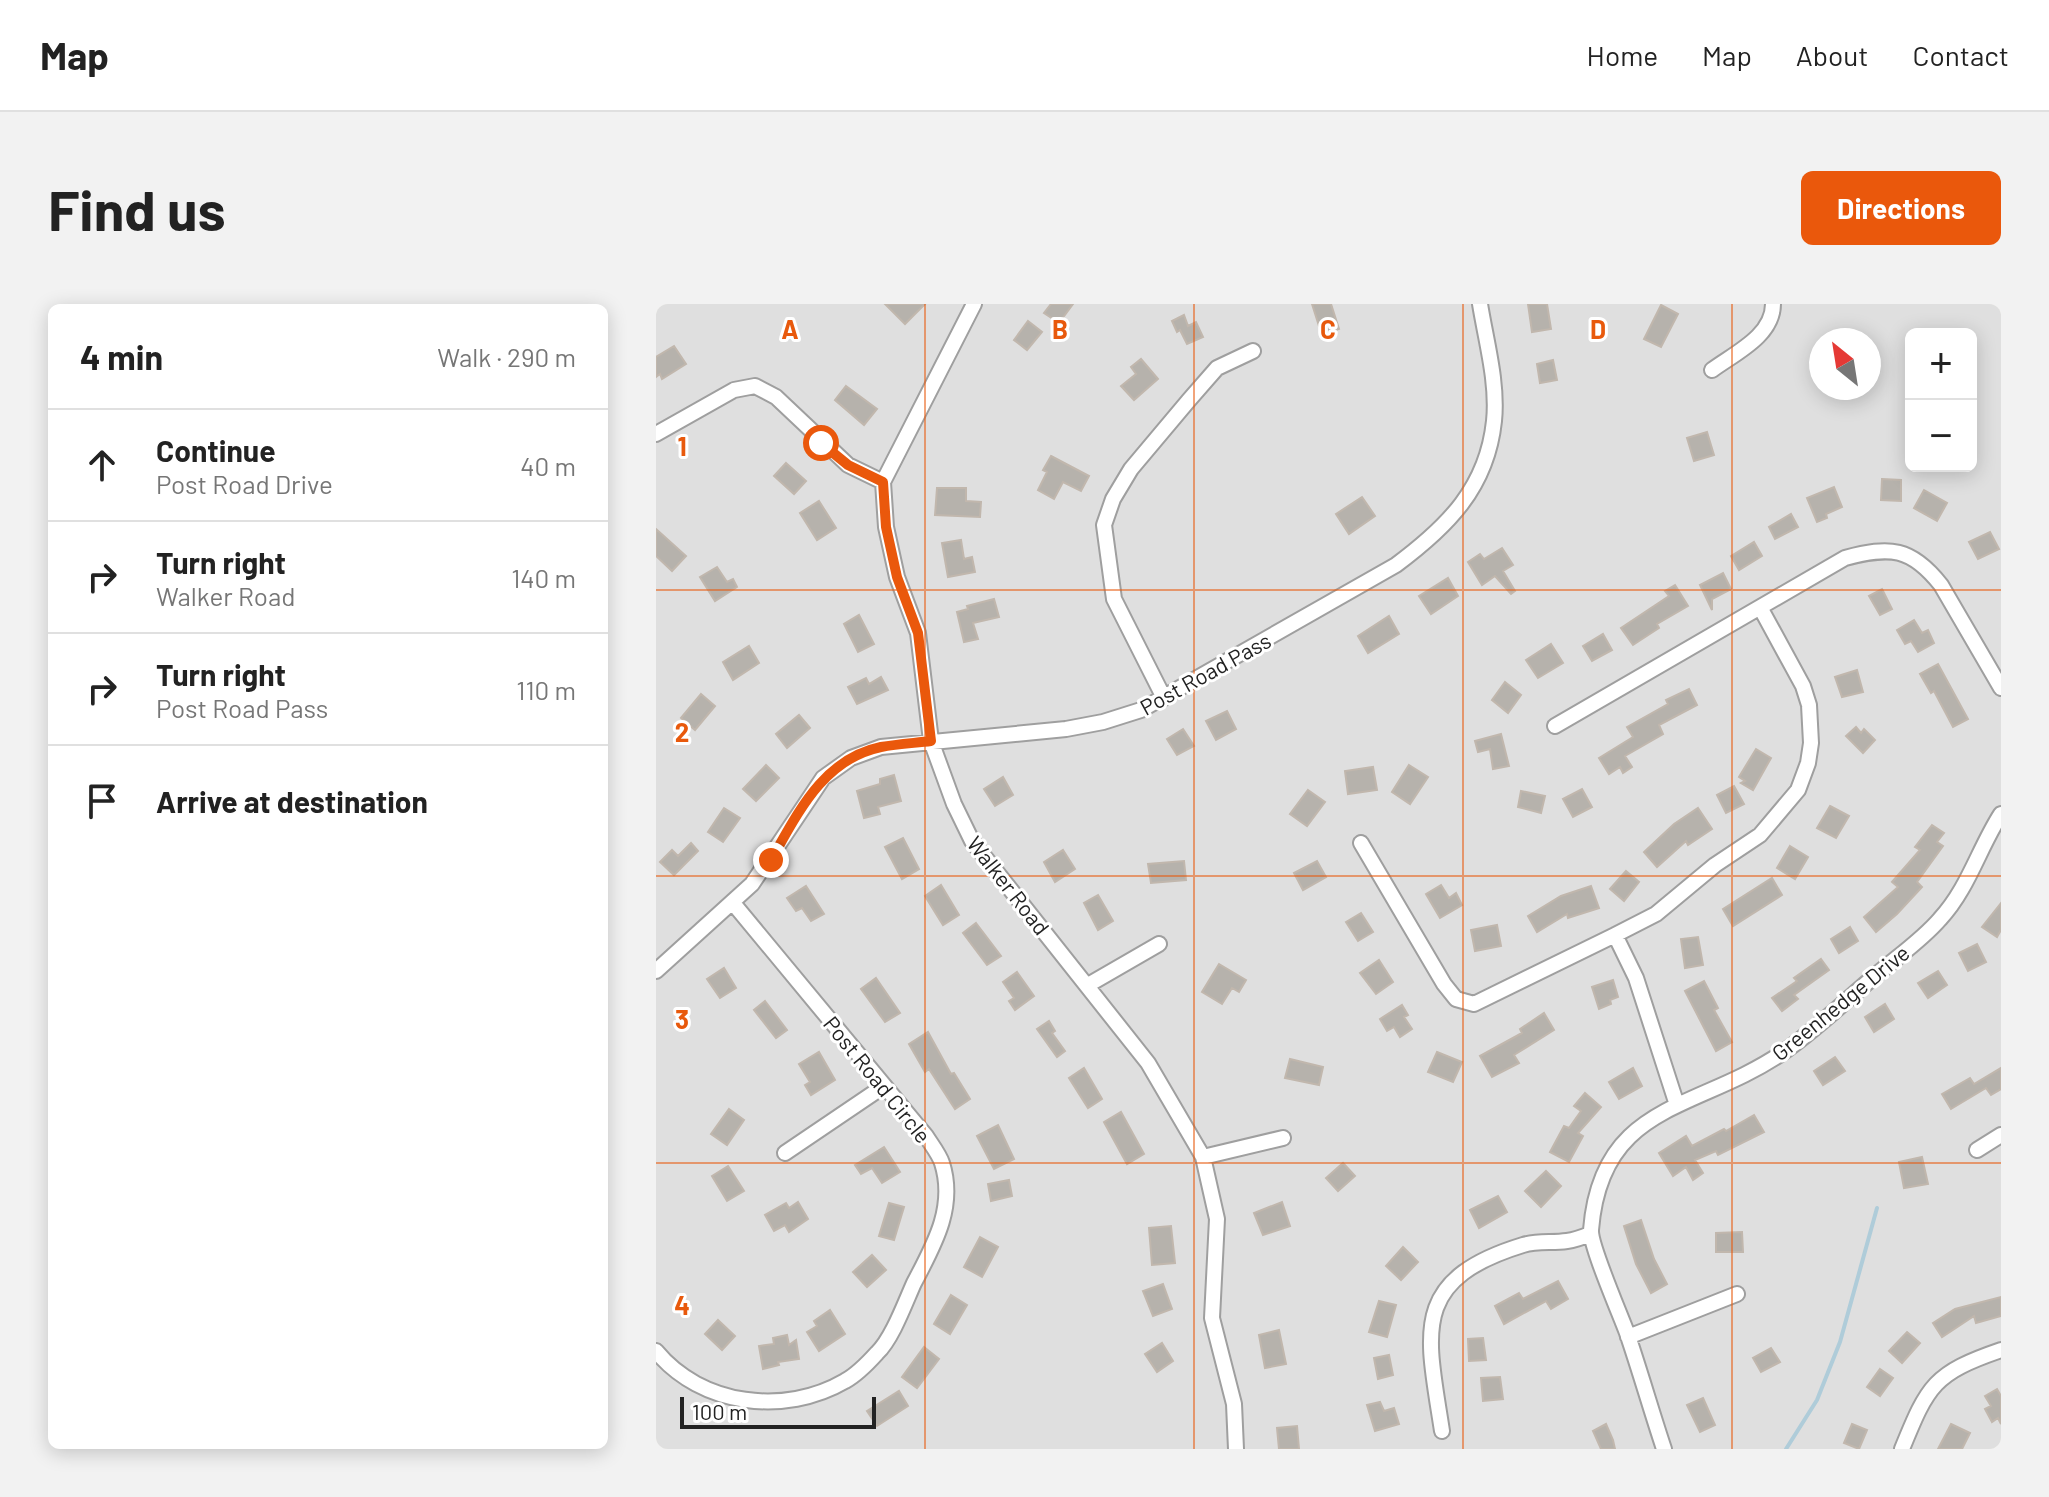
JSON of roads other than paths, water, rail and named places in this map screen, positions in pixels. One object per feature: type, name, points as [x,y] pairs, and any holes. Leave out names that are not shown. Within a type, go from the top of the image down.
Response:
[{"type":"street","points":[[656,434],[734,390],[755,386],[776,397],[821,443],[848,465],[883,482],[974,304]]},
{"type":"street","name":"Post Road Pass","points":[[656,971],[733,903],[771,860],[823,778],[851,758],[881,747],[1066,729],[1141,710],[1396,565],[1425,544],[1453,517],[1476,486],[1494,421],[1493,388],[1480,304]]},
{"type":"street","points":[[1712,370],[1766,330],[1773,315],[1773,304]]},
{"type":"street","points":[[1164,698],[1114,599],[1104,525],[1113,499],[1131,469],[1189,400],[1217,368],[1253,351]]},
{"type":"street","name":"Walker Road","points":[[883,482],[886,527],[897,577],[918,633],[931,741],[954,804],[972,841],[1148,1063],[1203,1157],[1217,1219],[1212,1318],[1234,1404],[1236,1449]]},
{"type":"street","points":[[1555,726],[1845,558],[1876,550],[1895,551],[1913,558],[1929,570],[2001,688]]},
{"type":"street","points":[[1361,843],[1444,984],[1456,999],[1474,1004],[1656,914],[1715,865],[1760,835],[1798,790],[1808,763],[1811,743],[1809,705],[1803,686],[1761,609]]},
{"type":"street","name":"Greenhedge Drive","points":[[1664,1449],[1628,1337],[1590,1234],[1599,1180],[1615,1151],[1638,1128],[1783,1052],[1940,919],[1965,886],[1987,836],[2001,814]]},
{"type":"street","name":"Post Road Circle","points":[[656,1351],[669,1367],[704,1388],[752,1402],[798,1400],[845,1381],[880,1351],[941,1231],[948,1200],[942,1161],[926,1136],[733,903]]},
{"type":"street","points":[[1615,935],[1636,978],[1677,1105]]},
{"type":"street","points":[[1088,985],[1159,944]]},
{"type":"street","points":[[785,1153],[884,1086]]},
{"type":"street","points":[[1977,1150],[2001,1135]]},
{"type":"street","points":[[1203,1157],[1283,1138]]},
{"type":"street","points":[[1442,1431],[1429,1330],[1442,1294],[1455,1279],[1484,1261],[1526,1244],[1570,1241],[1590,1234]]},
{"type":"street","points":[[1628,1337],[1737,1294]]},
{"type":"street","points":[[1902,1449],[1922,1400],[1936,1383],[1968,1361],[2001,1350]]},
{"type":"waterway","points":[[1786,1449],[1817,1400],[1840,1342],[1877,1208]]}]
